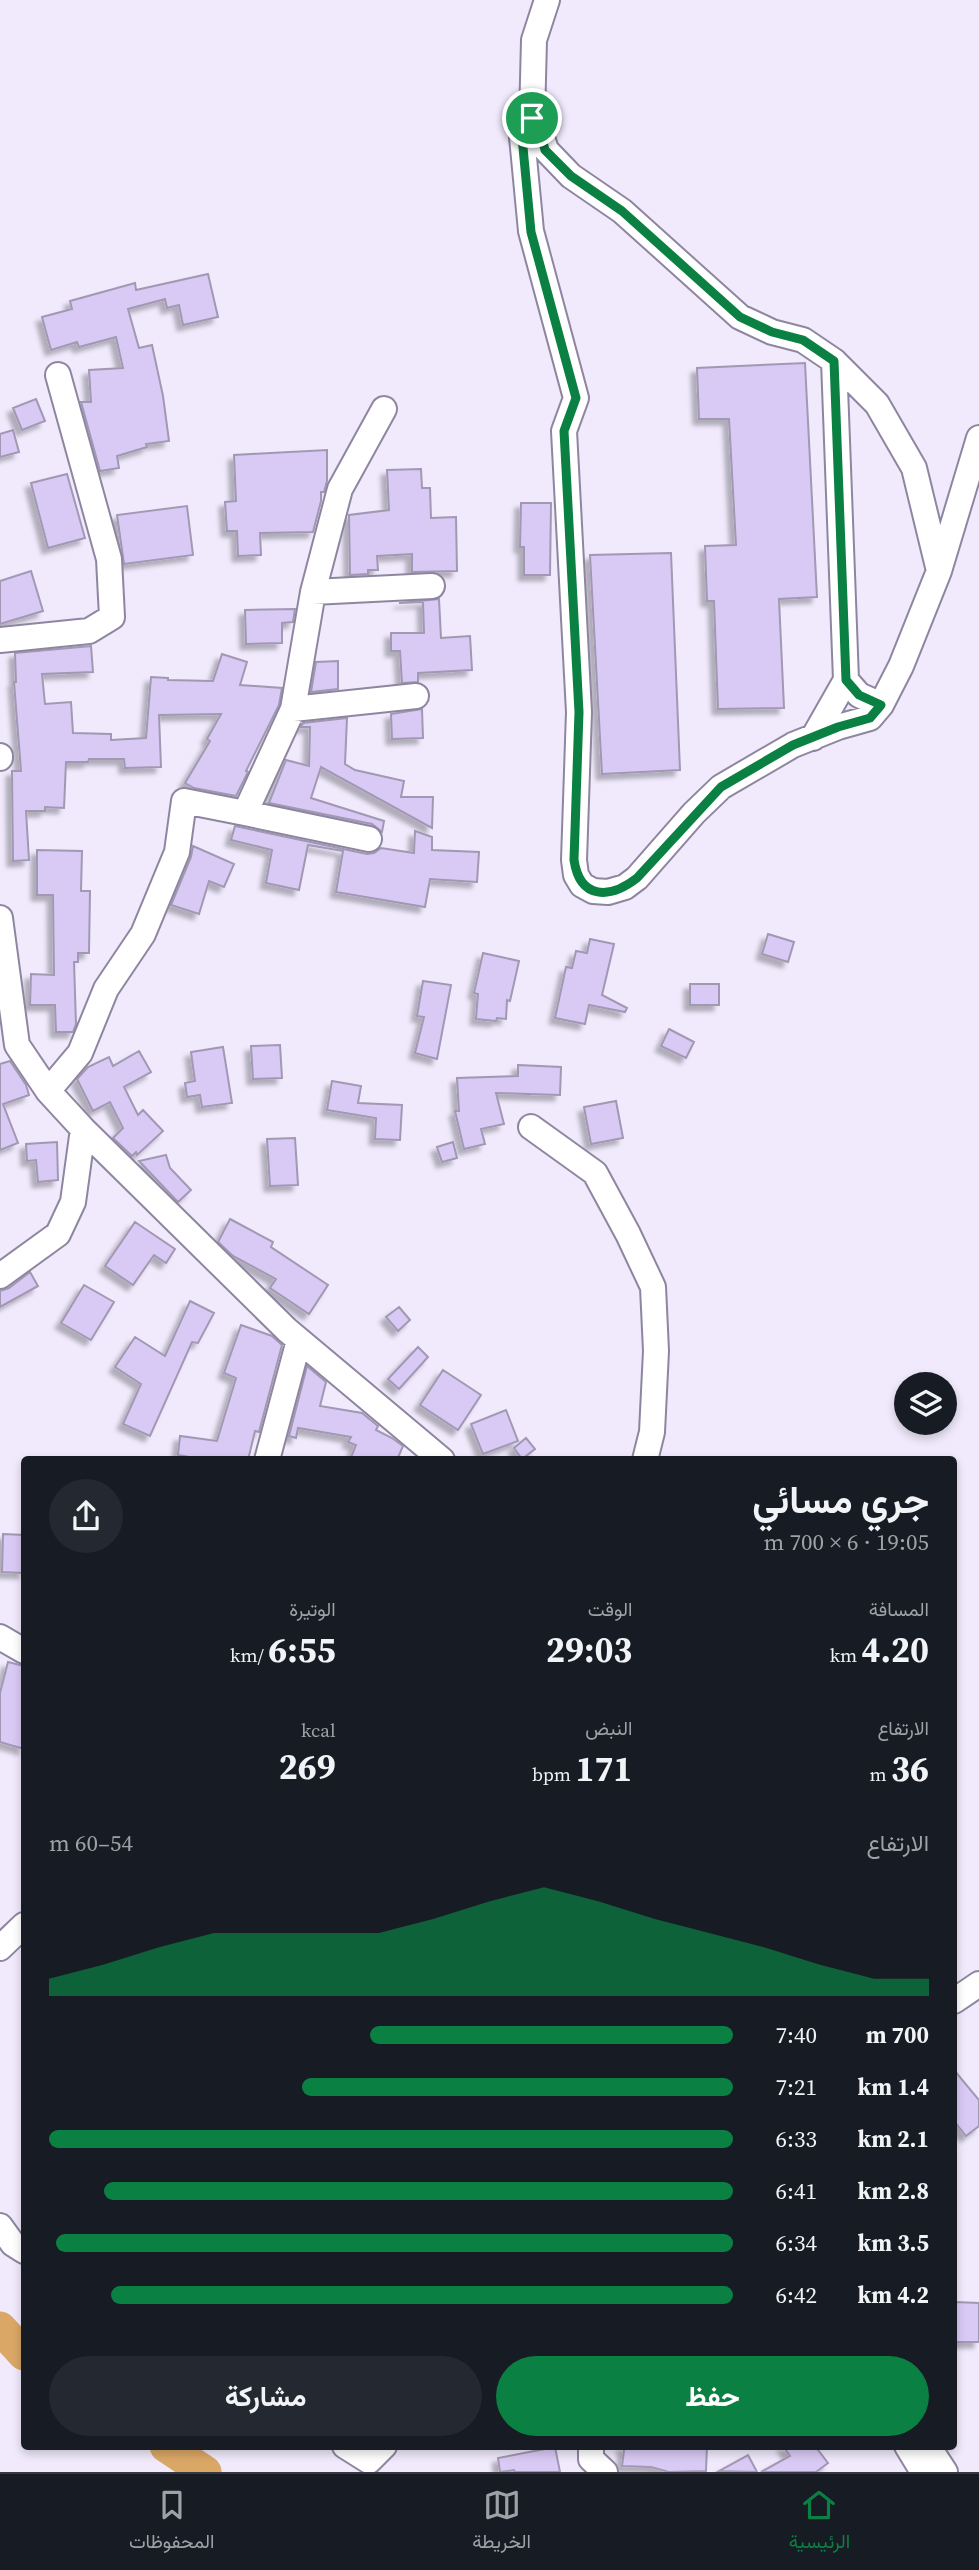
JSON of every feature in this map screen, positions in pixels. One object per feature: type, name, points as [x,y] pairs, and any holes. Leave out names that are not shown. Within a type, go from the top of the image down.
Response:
[{"type":"street","points":[[547,0],[534,40],[532,118],[522,137],[531,232],[576,398],[564,431],[579,712],[574,860],[576,875],[582,885],[593,891],[608,892],[625,887],[637,878],[721,787],[793,745],[870,718],[881,705],[901,666],[939,571],[979,438]]},
{"type":"street","points":[[532,118],[540,131],[545,150],[571,176],[622,211],[740,317],[772,332],[803,340],[834,361],[877,404],[914,468],[939,571]]},
{"type":"street","points":[[813,738],[846,680],[834,361]]},
{"type":"street","points":[[0,640],[89,631],[112,617],[109,559],[58,375]]},
{"type":"street","points":[[245,813],[293,709],[313,592],[340,489],[384,408]]},
{"type":"street","points":[[313,592],[432,586]]},
{"type":"street","points":[[846,680],[859,695],[881,705]]},
{"type":"street","points":[[293,709],[416,696]]},
{"type":"street","points":[[48,1091],[80,1053],[106,989],[143,934],[177,852],[184,801],[369,839]]},
{"type":"street","points":[[0,918],[17,1045],[48,1091],[83,1129],[299,1340],[437,1456]]},
{"type":"street","points":[[531,1127],[594,1173],[628,1234],[653,1287],[656,1351],[652,1432],[646,1456]]},
{"type":"street","points":[[0,1276],[58,1234],[73,1202],[83,1129]]},
{"type":"street","points":[[268,1456],[299,1340]]},
{"type":"street","points":[[0,1637],[21,1649]]},
{"type":"street","points":[[0,1948],[21,1928]]},
{"type":"street","points":[[957,1999],[979,1984]]},
{"type":"street","points":[[0,2226],[13,2244],[21,2249]]},
{"type":"street","points":[[351,2450],[369,2461],[380,2450]]},
{"type":"street","points":[[591,2450],[591,2459],[605,2472]]},
{"type":"street","points":[[909,2450],[923,2472]]},
{"type":"street","points":[[931,2450],[945,2472]]},
{"type":"building","points":[[208,274],[218,317],[183,325],[179,305],[167,308],[165,299],[128,309],[139,348],[152,345],[169,441],[146,444],[147,447],[117,456],[119,468],[100,471],[81,402],[91,402],[89,370],[123,368],[116,337],[79,347],[77,342],[51,350],[42,317],[72,309],[70,301],[135,283],[136,290]]},
{"type":"building","points":[[805,363],[817,597],[779,599],[784,708],[718,709],[714,601],[707,601],[705,546],[736,545],[729,419],[699,419],[697,368]]},
{"type":"building","points":[[36,399],[45,421],[22,430],[13,408]]},
{"type":"building","points":[[13,430],[19,452],[0,457],[0,434]]},
{"type":"building","points":[[327,450],[327,481],[324,492],[321,492],[313,532],[260,533],[261,555],[238,556],[237,531],[227,531],[225,502],[236,501],[234,455]]},
{"type":"building","points":[[421,469],[422,488],[430,488],[431,518],[456,517],[457,571],[412,572],[412,554],[377,556],[378,570],[368,570],[368,574],[350,575],[349,515],[389,510],[387,470]]},
{"type":"building","points":[[67,474],[85,538],[48,548],[31,483]]},
{"type":"building","points":[[521,503],[551,503],[550,575],[524,575],[524,547],[520,547]]},
{"type":"building","points":[[187,506],[193,555],[124,564],[117,515]]},
{"type":"building","points":[[671,553],[680,770],[602,774],[590,555]]},
{"type":"building","points":[[31,571],[43,611],[0,624],[0,581]]},
{"type":"building","points":[[439,599],[441,638],[470,636],[472,670],[418,673],[418,682],[402,683],[400,651],[391,651],[391,633],[424,633],[423,602],[399,603]]},
{"type":"building","points":[[295,609],[293,622],[282,623],[282,643],[246,644],[245,610]]},
{"type":"building","points":[[91,646],[93,672],[42,674],[45,704],[71,702],[73,733],[111,734],[111,740],[146,738],[151,677],[213,681],[222,654],[247,662],[240,685],[282,688],[279,705],[236,796],[194,788],[185,783],[210,741],[207,739],[221,714],[159,715],[161,767],[125,768],[124,759],[66,762],[64,808],[45,807],[45,811],[26,811],[29,860],[13,861],[12,771],[21,771],[14,682],[15,653]]},
{"type":"building","points":[[338,661],[338,689],[311,692],[316,662]]},
{"type":"building","points":[[422,709],[423,738],[392,739],[391,714]]},
{"type":"building","points":[[347,718],[345,764],[355,770],[404,781],[401,797],[433,797],[432,828],[321,767],[311,798],[384,821],[382,832],[372,824],[269,803],[286,760],[309,766],[310,727],[301,727],[303,723]]},
{"type":"building","points":[[235,826],[367,854],[381,848],[414,853],[415,831],[432,837],[432,850],[479,852],[477,882],[430,879],[425,907],[336,892],[343,851],[308,845],[299,890],[266,883],[272,850],[231,840]]},
{"type":"building","points":[[193,846],[234,864],[224,887],[209,881],[199,914],[171,905]]},
{"type":"building","points":[[37,850],[82,851],[81,891],[90,891],[89,953],[78,953],[78,962],[74,962],[76,1024],[73,1032],[56,1032],[55,1005],[30,1005],[31,974],[54,975],[53,895],[37,895]]},
{"type":"building","points":[[768,934],[794,942],[788,962],[762,954]]},
{"type":"building","points":[[590,939],[614,944],[602,995],[627,1008],[625,1012],[589,1005],[585,1024],[555,1018],[566,967],[572,968],[576,951],[587,953]]},
{"type":"building","points":[[483,953],[519,961],[510,1001],[507,1000],[506,1019],[476,1019],[478,994],[474,993]]},
{"type":"building","points":[[423,981],[451,985],[437,1059],[415,1053],[424,1017],[417,1016]]},
{"type":"building","points":[[690,984],[719,984],[719,1005],[690,1005]]},
{"type":"building","points":[[669,1029],[694,1042],[686,1058],[661,1046]]},
{"type":"building","points":[[280,1045],[282,1078],[253,1079],[251,1046]]},
{"type":"building","points":[[223,1047],[232,1103],[202,1107],[200,1095],[187,1097],[185,1083],[195,1081],[191,1052]]},
{"type":"building","points":[[139,1051],[151,1072],[124,1087],[138,1115],[143,1110],[163,1131],[137,1155],[136,1152],[132,1156],[113,1138],[123,1128],[110,1102],[93,1111],[77,1079],[88,1067],[109,1057],[113,1066]]},
{"type":"building","points":[[10,1061],[26,1085],[29,1095],[3,1104],[18,1143],[0,1150],[0,1064]]},
{"type":"building","points":[[518,1065],[561,1067],[560,1095],[496,1093],[504,1124],[481,1129],[485,1144],[464,1149],[455,1111],[459,1111],[457,1078],[518,1076]]},
{"type":"building","points":[[332,1081],[361,1086],[358,1103],[402,1105],[400,1140],[375,1139],[376,1118],[327,1110]]},
{"type":"building","points":[[616,1101],[623,1138],[591,1144],[584,1107]]},
{"type":"building","points":[[295,1138],[298,1185],[270,1186],[267,1139]]},
{"type":"building","points":[[57,1142],[58,1180],[38,1182],[36,1160],[27,1161],[26,1144]]},
{"type":"building","points":[[453,1142],[457,1158],[442,1162],[437,1147]]},
{"type":"building","points":[[166,1155],[170,1168],[191,1190],[178,1202],[139,1161]]},
{"type":"building","points":[[230,1219],[273,1242],[271,1247],[328,1285],[309,1314],[270,1288],[276,1279],[233,1256],[218,1242]]},
{"type":"building","points":[[135,1222],[175,1249],[166,1263],[154,1255],[133,1285],[105,1266]]},
{"type":"building","points":[[30,1272],[38,1286],[0,1307],[0,1291],[9,1288]]},
{"type":"building","points":[[84,1285],[114,1302],[91,1340],[61,1323]]},
{"type":"building","points":[[190,1301],[214,1313],[198,1343],[192,1342],[150,1436],[123,1424],[141,1384],[115,1367],[135,1337],[165,1356]]},
{"type":"building","points":[[399,1307],[410,1320],[398,1331],[386,1317]]},
{"type":"building","points":[[241,1325],[272,1336],[282,1345],[259,1432],[255,1431],[249,1456],[178,1455],[180,1436],[217,1441],[236,1378],[224,1373]]},
{"type":"building","points":[[418,1347],[428,1357],[399,1389],[388,1379]]},
{"type":"building","points":[[307,1366],[326,1382],[320,1406],[362,1413],[378,1426],[376,1430],[403,1446],[399,1456],[352,1456],[356,1445],[348,1442],[351,1437],[298,1428],[296,1438],[289,1436]]},
{"type":"building","points":[[443,1370],[481,1395],[458,1430],[420,1405]]},
{"type":"building","points":[[506,1410],[518,1441],[483,1454],[471,1424]]},
{"type":"building","points":[[526,1438],[535,1449],[526,1456],[520,1456],[514,1448]]},
{"type":"building","points":[[3,1534],[21,1535],[21,1573],[2,1572]]},
{"type":"building","points":[[8,1662],[21,1665],[21,1748],[0,1742],[0,1693]]},
{"type":"building","points":[[957,2074],[979,2100],[979,2126],[966,2136],[957,2125]]},
{"type":"building","points":[[957,2302],[979,2303],[979,2342],[957,2342]]},
{"type":"building","points":[[539,2450],[556,2450],[560,2472],[500,2472],[498,2458]]},
{"type":"building","points":[[707,2450],[706,2471],[669,2472],[651,2467],[622,2466],[624,2451]]},
{"type":"building","points":[[786,2450],[818,2450],[828,2463],[816,2472],[761,2472],[790,2456]]},
{"type":"building","points":[[748,2455],[757,2472],[719,2471]]},
{"type":"waterway","points":[[0,2328],[21,2351]]},
{"type":"waterway","points":[[172,2450],[205,2472]]},
{"type":"route","points":[[532,118],[540,131],[545,150],[571,176],[622,211],[740,317],[772,332],[803,340],[834,361],[846,680],[859,695],[881,705],[870,718],[793,745],[721,787],[694,813],[637,878],[625,887],[608,892],[593,891],[582,885],[576,875],[574,860],[579,712],[564,431],[576,398],[531,232],[522,137],[532,118]]}]
